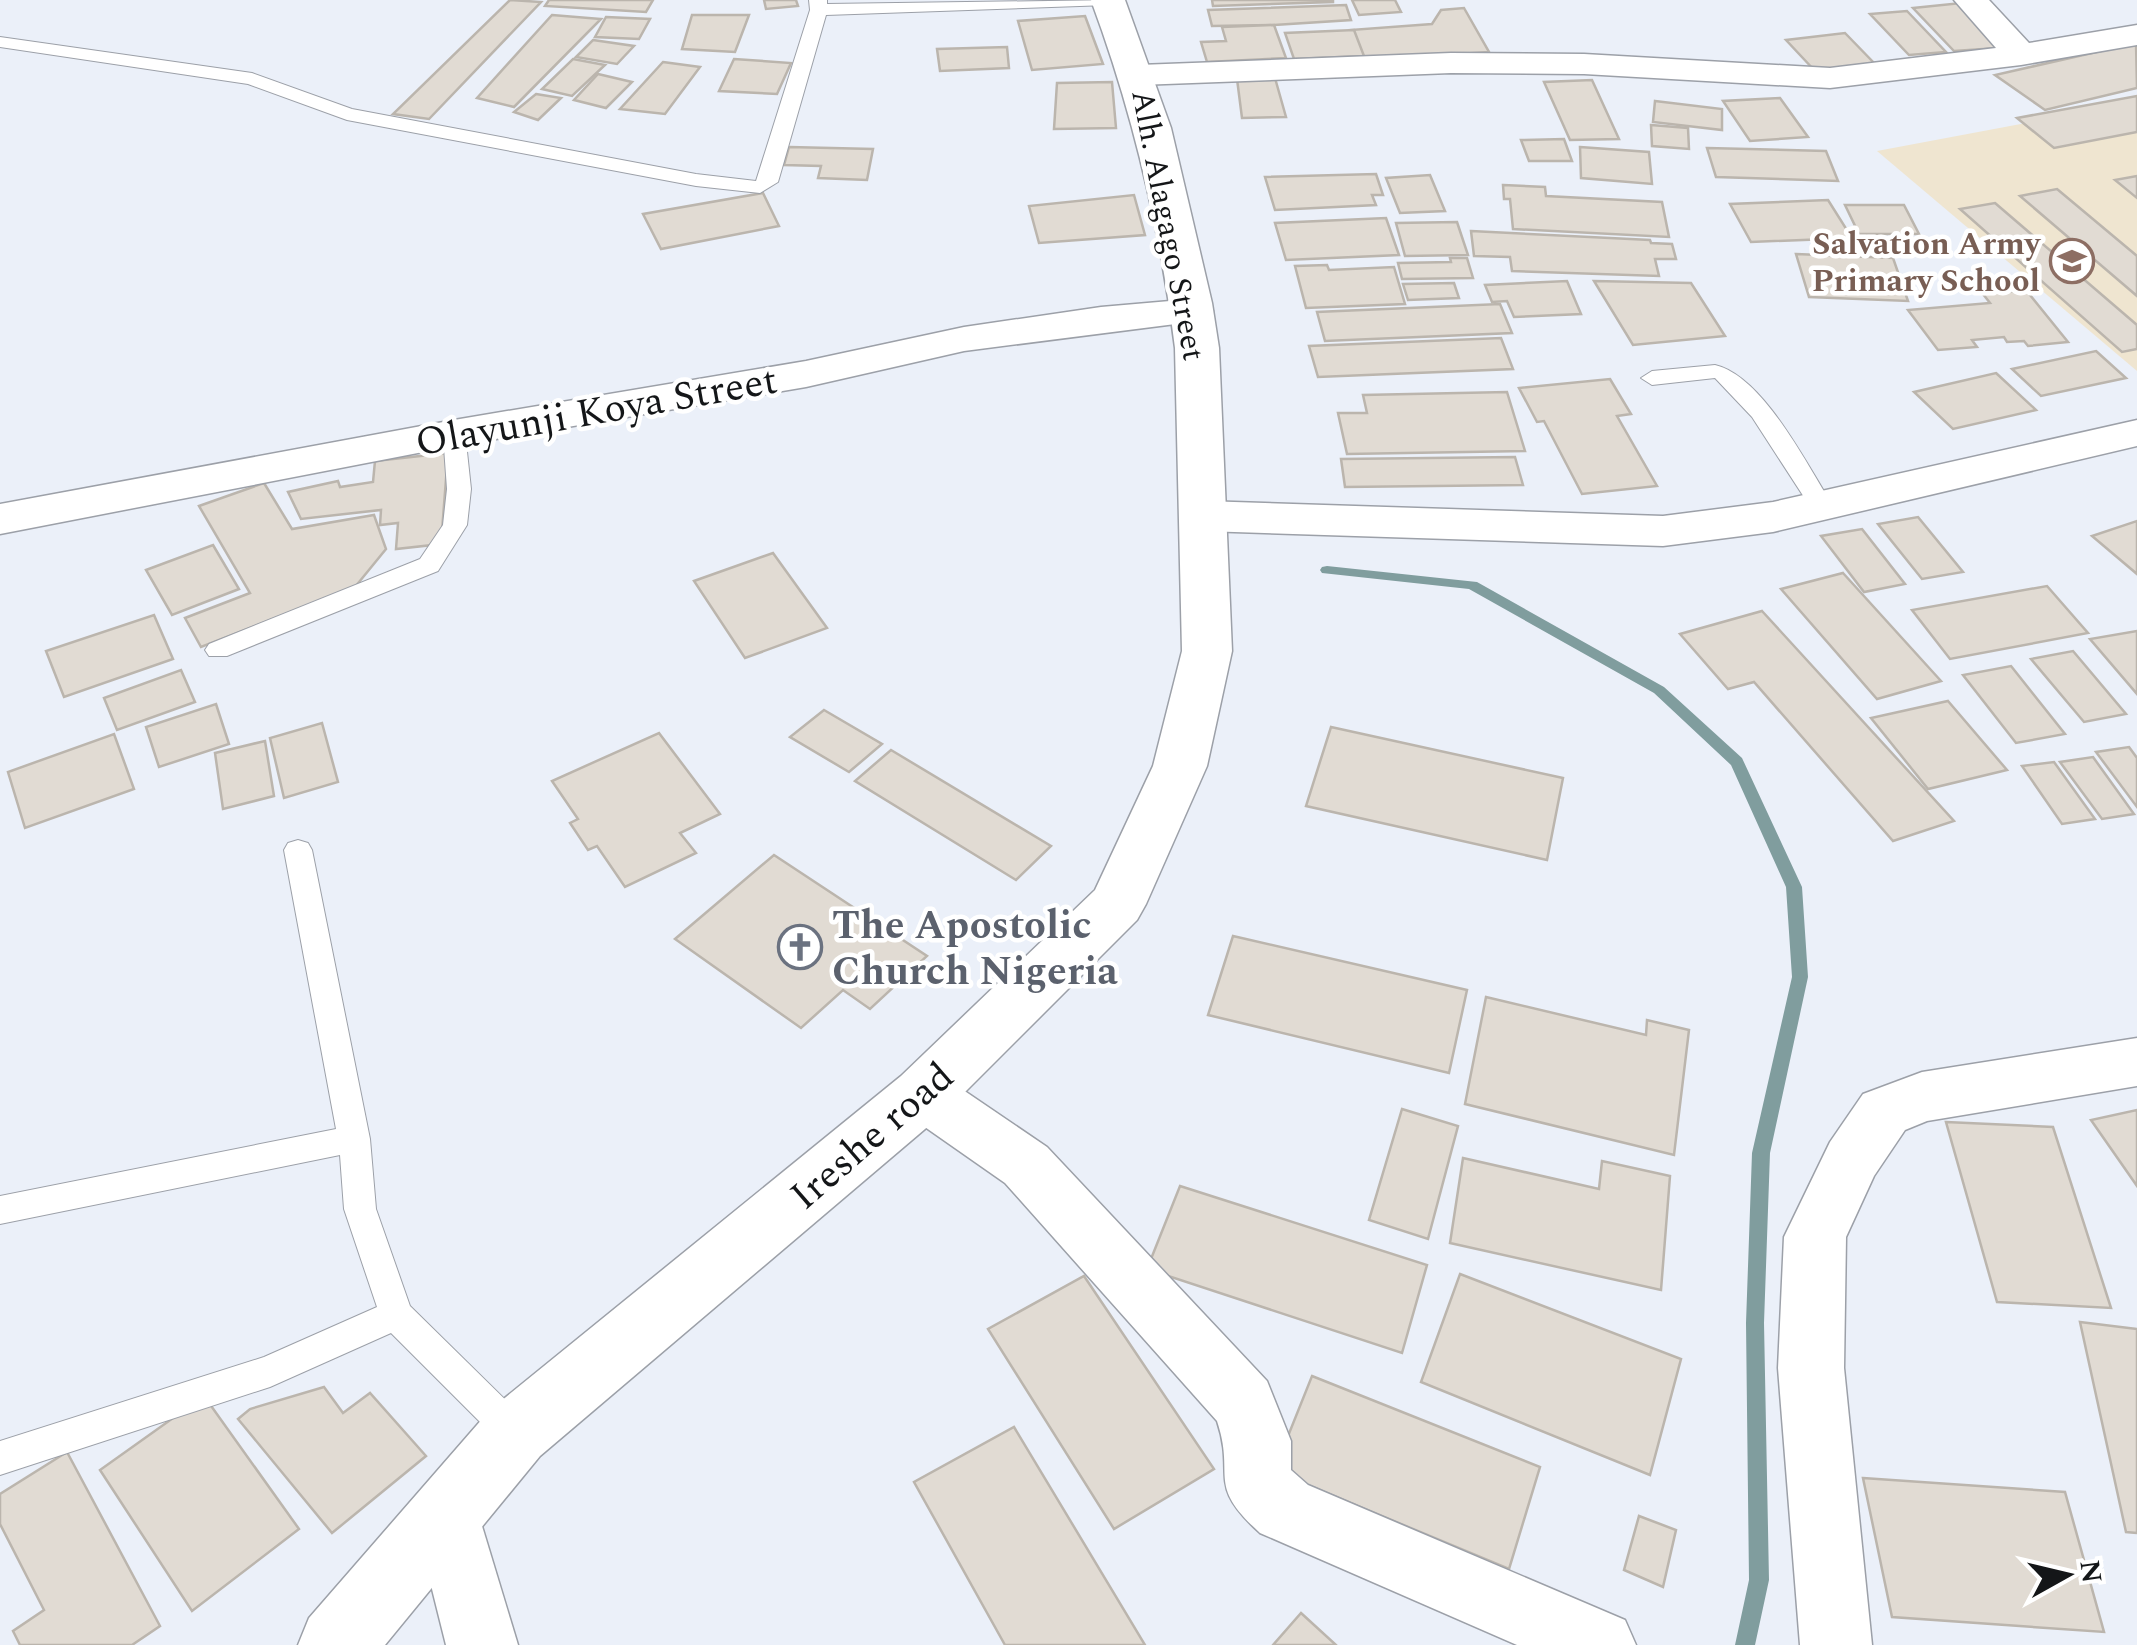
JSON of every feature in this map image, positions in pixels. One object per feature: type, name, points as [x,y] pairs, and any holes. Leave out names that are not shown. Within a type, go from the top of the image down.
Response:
[{"type":"main road","name":"Alh. Alagago Street","points":[[1108,0],[1140,75],[1163,159],[1192,311],[1204,516]]},
{"type":"main road","name":"Ireshe road","points":[[336,1645],[515,1433],[922,1094],[1117,904],[1180,766],[1206,650],[1204,516]]},
{"type":"street","points":[[1972,0],[2021,55]]},
{"type":"street","points":[[1140,75],[1451,63],[1584,64],[1830,78],[2021,55],[2137,36]]},
{"type":"street","name":"Olayunji Koya Street","points":[[0,519],[454,432],[806,374],[964,340],[1102,319],[1192,311]]},
{"type":"street","points":[[1204,516],[1663,530],[1772,517],[2136,434]]},
{"type":"street","points":[[1836,1645],[1811,1368],[1814,1237],[1852,1160],[1884,1112],[1922,1097],[2137,1062]]},
{"type":"street","points":[[922,1094],[1026,1165],[1244,1403],[1257,1442],[1257,1485],[1284,1509],[1600,1645]]},
{"type":"street","points":[[448,1517],[482,1645]]},
{"type":"lane","points":[[0,42],[252,78],[347,114],[677,176],[760,187],[768,182],[818,5],[1108,0]]},
{"type":"lane","points":[[1652,378],[1714,371],[1729,376],[1821,506]]},
{"type":"lane","points":[[218,650],[430,565],[455,524],[459,489],[454,432]]},
{"type":"lane","points":[[298,850],[354,1139],[360,1209],[396,1315],[515,1433]]},
{"type":"lane","points":[[0,1210],[354,1139]]},
{"type":"lane","points":[[0,1458],[270,1371],[396,1315]]},
{"type":"shaded area","name":"Salvation Army Primary School","points":[[2137,102],[2137,371],[1877,151]]},
{"type":"building","points":[[510,0],[541,2],[429,119],[393,114]]},
{"type":"building","points":[[549,0],[653,0],[646,12],[545,6]]},
{"type":"building","points":[[764,0],[796,0],[798,6],[766,9]]},
{"type":"building","points":[[1212,0],[1333,0],[1333,2],[1213,6]]},
{"type":"building","points":[[1352,0],[1395,0],[1401,12],[1359,15]]},
{"type":"building","points":[[1971,2],[1998,48],[1954,51],[1913,8]]},
{"type":"building","points":[[1346,5],[1351,20],[1274,25],[1212,26],[1208,10]]},
{"type":"building","points":[[1464,8],[1489,52],[1365,60],[1350,30],[1432,24],[1441,10]]},
{"type":"building","points":[[1907,11],[1946,52],[1909,55],[1870,14]]},
{"type":"building","points":[[552,15],[601,19],[514,107],[477,98]]},
{"type":"building","points":[[692,15],[749,15],[735,52],[682,49]]},
{"type":"building","points":[[1085,16],[1103,64],[1032,70],[1018,21]]},
{"type":"building","points":[[606,17],[650,19],[639,39],[595,37]]},
{"type":"building","points":[[1274,25],[1286,58],[1207,62],[1201,42],[1226,41],[1222,27]]},
{"type":"building","points":[[1354,30],[1364,56],[1294,59],[1285,33]]},
{"type":"building","points":[[1845,33],[1876,65],[1816,72],[1786,40]]},
{"type":"building","points":[[593,40],[634,46],[617,64],[576,57]]},
{"type":"building","points":[[2136,43],[2137,88],[2045,110],[1995,75]]},
{"type":"building","points":[[1007,47],[1009,68],[940,71],[937,49]]},
{"type":"building","points":[[573,59],[605,65],[572,96],[542,89]]},
{"type":"building","points":[[734,59],[791,63],[777,94],[719,91]]},
{"type":"building","points":[[663,62],[700,67],[665,114],[620,109]]},
{"type":"building","points":[[598,74],[632,82],[606,108],[574,100]]},
{"type":"building","points":[[1275,78],[1286,117],[1242,118],[1237,79]]},
{"type":"building","points":[[1592,80],[1619,139],[1570,140],[1544,82]]},
{"type":"building","points":[[1112,82],[1116,128],[1054,129],[1057,83]]},
{"type":"building","points":[[536,94],[561,98],[538,120],[514,112]]},
{"type":"building","points":[[2137,96],[2137,132],[2054,148],[2017,118]]},
{"type":"building","points":[[1780,98],[1808,137],[1750,141],[1723,101]]},
{"type":"building","points":[[1655,101],[1722,109],[1722,130],[1653,122]]},
{"type":"building","points":[[1651,125],[1688,128],[1689,149],[1652,146]]},
{"type":"building","points":[[1564,139],[1572,161],[1529,161],[1521,140]]},
{"type":"building","points":[[789,147],[873,149],[867,180],[818,178],[821,166],[784,165]]},
{"type":"building","points":[[1580,147],[1649,152],[1652,184],[1581,178]]},
{"type":"building","points":[[1707,148],[1826,151],[1838,181],[1716,177]]},
{"type":"building","points":[[1376,174],[1383,195],[1372,195],[1376,205],[1275,210],[1265,177]]},
{"type":"building","points":[[1430,175],[1445,211],[1400,213],[1386,178]]},
{"type":"building","points":[[2137,176],[2137,198],[2115,180]]},
{"type":"building","points":[[1503,185],[1545,187],[1546,196],[1662,202],[1669,237],[1513,229],[1510,199],[1504,199]]},
{"type":"building","points":[[2057,189],[2137,256],[2137,296],[2020,196]]},
{"type":"building","points":[[763,193],[779,226],[661,249],[643,214]]},
{"type":"building","points":[[1134,195],[1145,235],[1039,243],[1029,206]]},
{"type":"building","points":[[1828,200],[1852,238],[1751,242],[1730,204]]},
{"type":"building","points":[[1995,203],[2137,325],[2137,349],[2122,352],[1960,209]]},
{"type":"building","points":[[1845,205],[1904,205],[1919,234],[1859,234]]},
{"type":"building","points":[[1386,218],[1399,255],[1286,260],[1275,223]]},
{"type":"building","points":[[1457,222],[1468,255],[1405,256],[1396,223]]},
{"type":"building","points":[[1471,231],[1650,240],[1672,244],[1676,259],[1655,259],[1659,276],[1512,271],[1510,257],[1474,256]]},
{"type":"building","points":[[1796,254],[1893,258],[1908,301],[1809,297]]},
{"type":"building","points":[[1450,258],[1467,258],[1473,278],[1402,279],[1398,263],[1451,262]]},
{"type":"building","points":[[1327,265],[1329,270],[1394,267],[1405,304],[1306,308],[1295,266]]},
{"type":"building","points":[[1567,281],[1581,314],[1514,317],[1507,301],[1492,302],[1485,285]]},
{"type":"building","points":[[1594,281],[1691,283],[1725,336],[1633,345]]},
{"type":"building","points":[[1454,283],[1459,298],[1408,300],[1403,284]]},
{"type":"building","points":[[2026,290],[2068,342],[2028,346],[2024,341],[2007,342],[2004,337],[1972,340],[1977,347],[1938,350],[1908,310],[1990,303],[1983,294]]},
{"type":"building","points":[[1500,304],[1512,333],[1325,341],[1317,312]]},
{"type":"building","points":[[1501,338],[1513,369],[1318,377],[1309,346]]},
{"type":"building","points":[[2096,351],[2126,378],[2041,396],[2012,369]]},
{"type":"building","points":[[1996,373],[2036,410],[1953,429],[1914,392]]},
{"type":"building","points":[[1610,379],[1631,414],[1617,416],[1657,486],[1582,494],[1544,421],[1537,422],[1519,388]]},
{"type":"building","points":[[1507,392],[1525,451],[1347,454],[1338,413],[1367,413],[1363,395]]},
{"type":"building","points":[[448,453],[441,544],[396,549],[398,523],[380,525],[381,510],[301,519],[288,492],[338,481],[340,487],[373,482],[375,461]]},
{"type":"building","points":[[1515,457],[1523,485],[1345,487],[1341,459]]},
{"type":"building","points":[[264,483],[292,529],[374,515],[386,549],[355,587],[201,647],[185,618],[250,593],[199,506]]},
{"type":"building","points":[[1918,517],[1963,572],[1922,579],[1878,524]]},
{"type":"building","points":[[2137,521],[2137,574],[2092,536]]},
{"type":"building","points":[[1862,529],[1905,584],[1864,592],[1821,536]]},
{"type":"building","points":[[213,545],[239,589],[172,615],[146,570]]},
{"type":"building","points":[[773,553],[827,628],[745,658],[694,581]]},
{"type":"building","points":[[1843,573],[1941,681],[1877,699],[1781,589]]},
{"type":"building","points":[[2047,586],[2088,633],[1950,659],[1912,610]]},
{"type":"building","points":[[1762,611],[1954,821],[1893,841],[1754,682],[1728,689],[1680,634]]},
{"type":"building","points":[[154,615],[173,659],[64,697],[46,651]]},
{"type":"building","points":[[2137,631],[2137,694],[2090,639]]},
{"type":"building","points":[[2073,651],[2126,714],[2084,722],[2031,659]]},
{"type":"building","points":[[2011,666],[2065,734],[2016,743],[1963,675]]},
{"type":"building","points":[[181,670],[195,702],[117,730],[104,698]]},
{"type":"building","points":[[1948,701],[2007,770],[1928,789],[1871,718]]},
{"type":"building","points":[[216,704],[229,744],[159,767],[146,727]]},
{"type":"building","points":[[824,710],[882,744],[849,772],[790,737]]},
{"type":"building","points":[[322,723],[338,782],[284,798],[270,738]]},
{"type":"building","points":[[1331,727],[1563,778],[1547,860],[1306,806]]},
{"type":"building","points":[[659,733],[720,814],[680,833],[696,853],[625,887],[597,846],[588,850],[570,823],[578,819],[552,781]]},
{"type":"building","points":[[114,734],[134,789],[25,828],[8,772]]},
{"type":"building","points":[[265,741],[274,796],[223,809],[215,753]]},
{"type":"building","points":[[2129,747],[2137,758],[2137,807],[2096,752]]},
{"type":"building","points":[[891,750],[1051,846],[1016,880],[855,781]]},
{"type":"building","points":[[2093,757],[2134,814],[2102,819],[2060,762]]},
{"type":"building","points":[[2054,762],[2095,819],[2062,824],[2022,766]]},
{"type":"building","name":"The Apostolic Church Nigeria","points":[[774,855],[927,956],[870,1009],[843,990],[801,1028],[675,939]]},
{"type":"building","points":[[1233,936],[1467,990],[1449,1073],[1208,1015]]},
{"type":"building","points":[[1486,997],[1646,1035],[1647,1020],[1689,1030],[1674,1155],[1465,1104]]},
{"type":"building","points":[[1402,1109],[1458,1126],[1428,1239],[1369,1220]]},
{"type":"building","points":[[2137,1110],[2137,1186],[2091,1120]]},
{"type":"building","points":[[1946,1122],[2053,1127],[2111,1308],[1997,1302]]},
{"type":"building","points":[[1463,1158],[1599,1189],[1602,1161],[1670,1176],[1661,1290],[1450,1243]]},
{"type":"building","points":[[1180,1186],[1427,1265],[1402,1353],[1147,1269]]},
{"type":"building","points":[[1460,1274],[1681,1359],[1650,1475],[1421,1382]]},
{"type":"building","points":[[1084,1276],[1214,1469],[1114,1529],[988,1329]]},
{"type":"building","points":[[2080,1322],[2137,1329],[2137,1533],[2126,1532]]},
{"type":"building","points":[[1312,1376],[1540,1467],[1509,1569],[1274,1471]]},
{"type":"building","points":[[324,1387],[343,1413],[370,1393],[426,1456],[332,1533],[238,1419],[250,1409]]},
{"type":"building","points":[[204,1396],[299,1529],[192,1611],[100,1470]]},
{"type":"building","points":[[1014,1427],[1145,1645],[1005,1645],[914,1482]]},
{"type":"building","points":[[67,1452],[160,1626],[132,1645],[20,1645],[13,1631],[44,1610],[0,1524],[0,1494]]},
{"type":"building","points":[[1863,1478],[2065,1492],[2104,1632],[1892,1617]]},
{"type":"building","points":[[1639,1516],[1676,1530],[1663,1587],[1624,1570]]},
{"type":"building","points":[[1301,1613],[1336,1645],[1273,1645]]},
{"type":"waterway","points":[[1327,570],[1472,585],[1659,690],[1737,762],[1794,887],[1800,977],[1761,1153],[1755,1323],[1759,1580],[1745,1645]]},
{"type":"place","name":"Salvation Army Primary School","points":[[2072,261]]},
{"type":"place","name":"The Apostolic Church Nigeria","points":[[800,947]]}]
